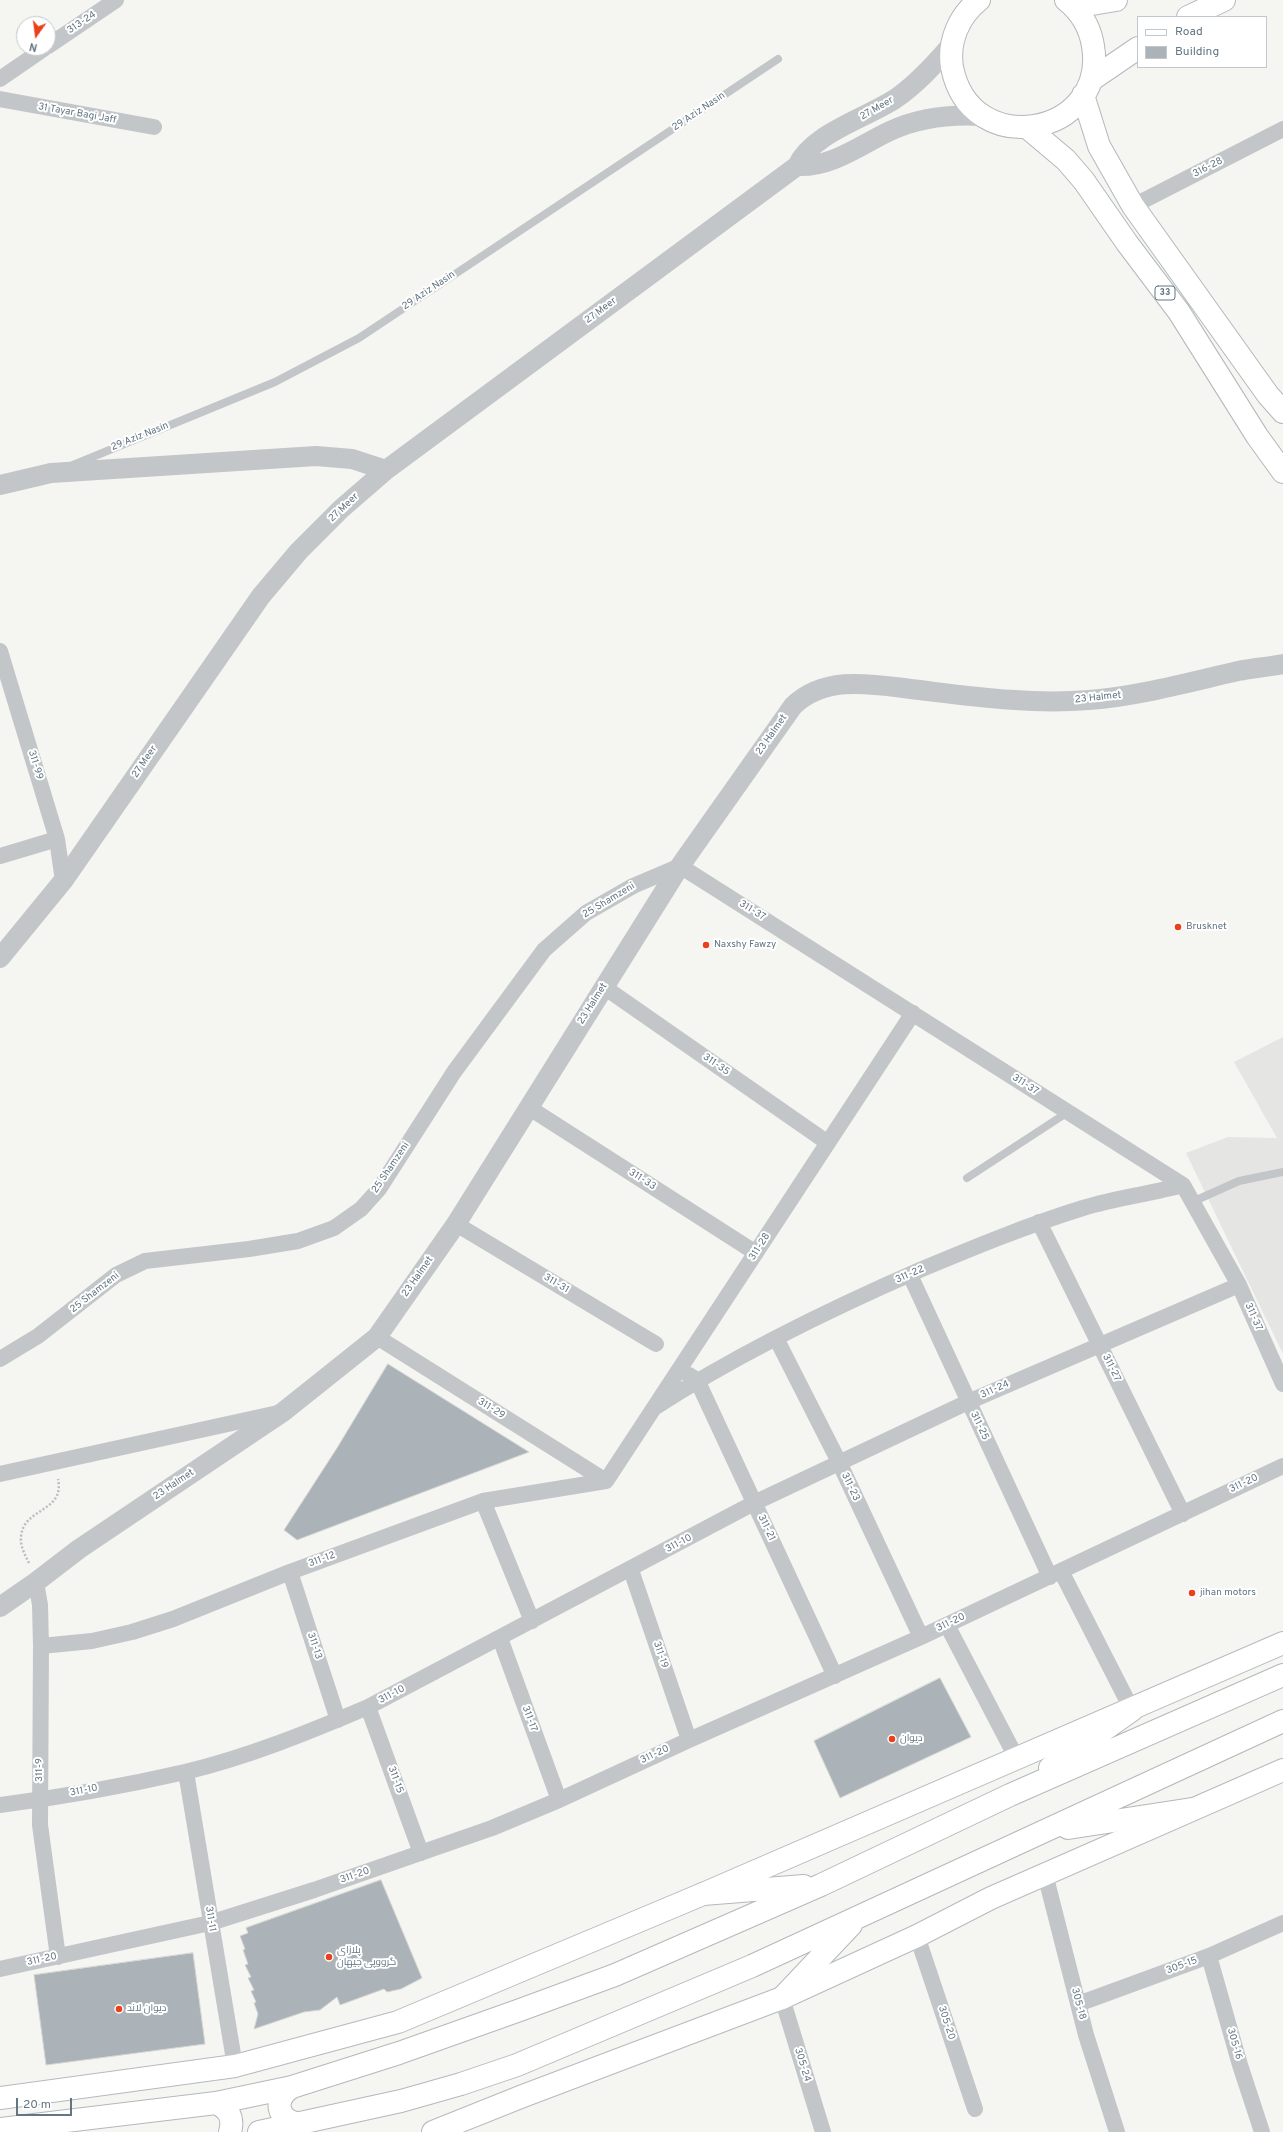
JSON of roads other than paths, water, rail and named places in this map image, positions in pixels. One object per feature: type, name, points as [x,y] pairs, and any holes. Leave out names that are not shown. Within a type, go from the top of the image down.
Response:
[{"type":"main road","points":[[955,0],[955,36],[951,60],[954,76],[960,92],[970,105],[983,116],[998,123],[1028,128],[1046,124],[1061,117],[1073,107],[1088,86],[1137,49]]},
{"type":"main road","points":[[955,36],[964,16],[979,0]]},
{"type":"main road","points":[[1070,3],[1116,0]]},
{"type":"main road","points":[[1190,16],[1224,0]]},
{"type":"main road","name":"33","points":[[1070,3],[1085,21],[1091,37],[1094,54],[1088,86],[1099,146],[1133,206],[1268,395],[1283,412]]},
{"type":"main road","name":"33","points":[[1028,128],[1066,160],[1084,180],[1127,243],[1179,312],[1252,429],[1283,472]]},
{"type":"main road","points":[[0,2098],[235,2066],[398,2022],[703,1894],[1132,1710],[1283,1643]]},
{"type":"main road","points":[[0,2129],[216,2103],[292,2087],[398,2053],[615,1975],[821,1885],[1010,1796],[1283,1675]]},
{"type":"main road","points":[[1010,1796],[1132,1710]]},
{"type":"main road","points":[[259,2132],[401,2101],[461,2084],[516,2065],[752,1966],[1283,1721]]},
{"type":"main road","points":[[433,2132],[523,2096],[782,1998],[917,1936],[991,1898],[1283,1770]]},
{"type":"main road","points":[[1041,1832],[1192,1809]]},
{"type":"main road","points":[[703,1894],[821,1885]]},
{"type":"main road","points":[[782,1998],[859,1916]]},
{"type":"main road","points":[[292,2087],[282,2096],[280,2109],[284,2117],[290,2122],[299,2124]]},
{"type":"main road","points":[[216,2103],[224,2107],[230,2114],[232,2123],[230,2132]]},
{"type":"street","name":"313-24","points":[[56,41],[116,0]]},
{"type":"street","name":"27 Meer","points":[[0,958],[63,881],[261,596],[299,551],[341,509],[386,470],[797,166],[806,151],[819,139],[880,109],[912,86],[935,64],[955,36]]},
{"type":"street","points":[[0,79],[33,56]]},
{"type":"street","name":"31 Tayar Bagi Jaff","points":[[0,99],[154,126]]},
{"type":"street","points":[[797,166],[823,164],[909,123],[946,116],[983,116]]},
{"type":"street","name":"316-28","points":[[1133,206],[1283,129]]},
{"type":"street","name":"29 Aziz Nasin","points":[[0,485],[51,473],[316,456],[352,459],[386,470]]},
{"type":"street","name":"311-99","points":[[0,651],[57,839],[63,881]]},
{"type":"street","name":"23 Halmet","points":[[0,1607],[78,1550],[283,1412],[376,1337],[456,1224],[680,866],[793,706],[802,697],[814,690],[834,685],[862,684],[1000,699],[1055,701],[1089,700],[1159,690],[1238,671],[1283,664]]},
{"type":"street","points":[[0,856],[57,839]]},
{"type":"street","name":"311-37","points":[[680,866],[1183,1185],[1239,1285],[1283,1384]]},
{"type":"street","name":"25 Shamzeni","points":[[0,1359],[38,1336],[116,1275],[145,1261],[249,1249],[298,1241],[334,1228],[361,1209],[379,1189],[454,1072],[544,950],[586,913],[633,886],[680,866]]},
{"type":"street","name":"311-35","points":[[604,987],[828,1143]]},
{"type":"street","name":"311-28","points":[[606,1481],[913,1013]]},
{"type":"street","name":"311-33","points":[[528,1107],[756,1253]]},
{"type":"street","name":"311-22","points":[[654,1408],[697,1380],[776,1338],[910,1275],[1009,1232],[1084,1208],[1183,1185]]},
{"type":"street","name":"311-27","points":[[1039,1222],[1183,1514]]},
{"type":"street","name":"311-31","points":[[456,1224],[656,1344]]},
{"type":"street","name":"311-25","points":[[910,1275],[968,1402],[1056,1574],[1132,1710]]},
{"type":"street","name":"311-24","points":[[754,1503],[968,1402],[1099,1344],[1239,1285]]},
{"type":"street","name":"311-29","points":[[376,1337],[606,1481]]},
{"type":"street","name":"311-23","points":[[776,1338],[839,1462],[921,1637]]},
{"type":"street","points":[[680,1370],[697,1380]]},
{"type":"street","name":"311-21","points":[[697,1380],[835,1676]]},
{"type":"street","points":[[0,1474],[283,1412]]},
{"type":"street","name":"311-20","points":[[0,1969],[210,1923],[492,1828],[558,1800],[921,1637],[1283,1466]]},
{"type":"street","name":"311-12","points":[[41,1646],[92,1641],[132,1632],[173,1619],[290,1572],[483,1501],[606,1481]]},
{"type":"street","points":[[483,1501],[532,1621]]},
{"type":"street","name":"311-10","points":[[0,1805],[40,1800],[186,1772],[291,1738],[338,1720],[368,1707],[631,1570],[754,1503]]},
{"type":"street","name":"311-19","points":[[631,1570],[689,1740]]},
{"type":"street","name":"311-13","points":[[290,1572],[338,1720]]},
{"type":"street","name":"311-9","points":[[36,1582],[40,1605],[41,1646],[40,1800],[42,1852],[58,1957]]},
{"type":"street","points":[[947,1625],[1017,1759]]},
{"type":"street","name":"311-17","points":[[500,1638],[558,1800]]},
{"type":"street","name":"311-15","points":[[368,1707],[421,1853]]},
{"type":"street","name":"311-11","points":[[186,1772],[235,2066]]},
{"type":"street","name":"305-18","points":[[1045,1874],[1078,2004],[1102,2089],[1117,2132]]},
{"type":"street","name":"305-15","points":[[1078,2004],[1209,1956],[1283,1923]]},
{"type":"street","name":"305-20","points":[[917,1936],[975,2109]]},
{"type":"street","name":"305-16","points":[[1209,1956],[1240,2066],[1262,2132]]},
{"type":"street","name":"305-24","points":[[782,1998],[823,2132]]},
{"type":"lane","name":"29 Aziz Nasin","points":[[51,473],[275,382],[359,338],[778,59]]},
{"type":"lane","points":[[967,1178],[1068,1112]]},
{"type":"lane","points":[[1192,1202],[1239,1181],[1283,1172]]},
{"type":"place","name":"Brusknet","points":[[1178,927]]},
{"type":"place","name":"Naxshy Fawzy","points":[[706,945]]},
{"type":"place","name":"jihan motors","points":[[1192,1593]]},
{"type":"place","name":"دیوان","points":[[892,1739]]},
{"type":"place","name":"پلازای گرووپی جیهان","points":[[329,1957]]},
{"type":"place","name":"دیوان لاند","points":[[119,2009]]}]
